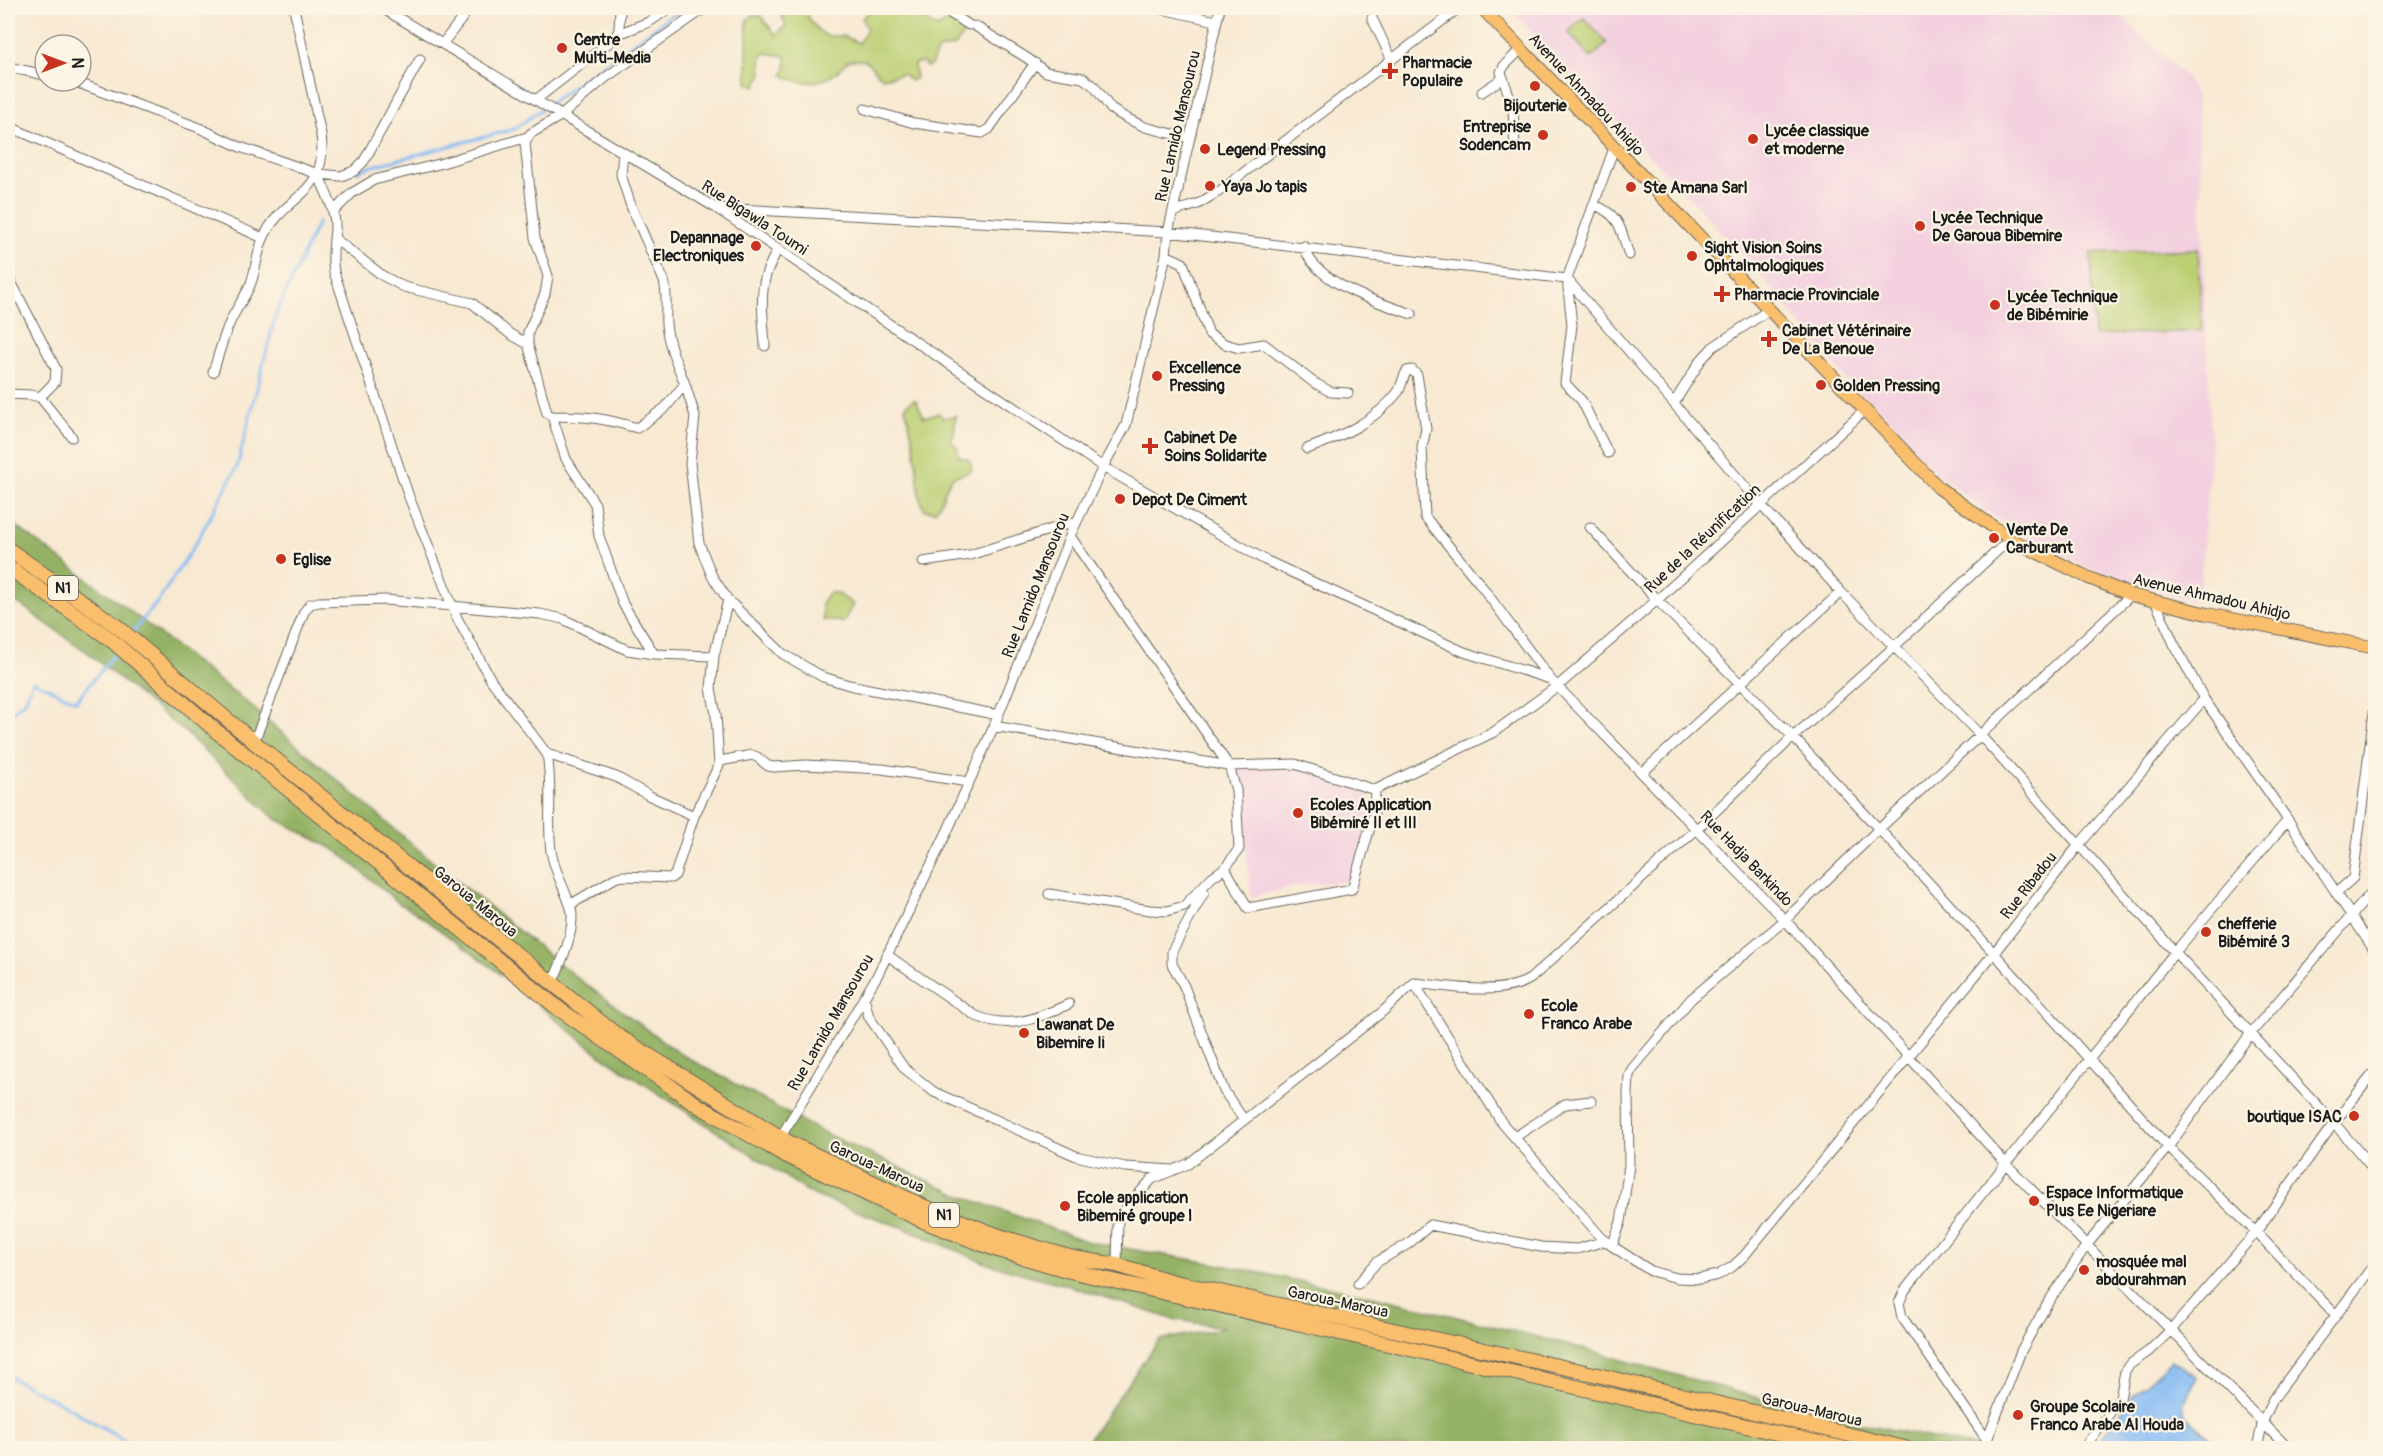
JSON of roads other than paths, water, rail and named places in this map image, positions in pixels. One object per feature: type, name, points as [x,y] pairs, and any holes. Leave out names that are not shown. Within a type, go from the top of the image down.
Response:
[{"type":"highway","name":"Garoua-Maroua","points":[[8,549],[140,644],[254,742],[618,1036],[780,1137],[927,1208],[999,1236],[1073,1258],[1118,1265],[1170,1281],[1585,1372],[1905,1449]]},
{"type":"highway","name":"Garoua-Maroua","points":[[8,567],[110,639],[224,737],[559,1009],[699,1106],[783,1154],[923,1221],[995,1249],[1081,1274],[1573,1385],[1842,1449]]},
{"type":"main road","name":"Avenue Ahmadou Ahidjo","points":[[1482,8],[1939,488],[2010,538],[2089,578],[2131,595],[2156,603],[2376,648]]},
{"type":"street","points":[[213,372],[231,320],[251,282],[263,238],[276,221],[308,189],[318,174],[323,150],[321,135],[294,8]]},
{"type":"street","name":"Rue Bigawla Toumi","points":[[382,8],[716,208],[1103,466],[1265,560],[1464,652],[1550,679]]},
{"type":"street","points":[[443,43],[468,8]]},
{"type":"street","points":[[618,34],[620,8]]},
{"type":"street","points":[[540,101],[618,34],[649,22],[670,8]]},
{"type":"street","points":[[333,212],[352,193],[374,180],[440,164],[526,137],[705,8]]},
{"type":"street","points":[[945,8],[1046,72],[1083,78],[1094,86],[1111,108],[1144,127],[1189,138]]},
{"type":"street","points":[[1157,8],[1216,21]]},
{"type":"street","name":"Rue Lamido Mansourou","points":[[780,1137],[864,997],[947,832],[994,726],[1070,536],[1125,425],[1166,255],[1168,232],[1220,8]]},
{"type":"street","points":[[1173,212],[1198,204],[1221,190],[1459,8]]},
{"type":"street","points":[[1372,18],[1391,58]]},
{"type":"street","points":[[1515,149],[1513,107],[1501,72],[1521,49]]},
{"type":"street","points":[[93,89],[240,147],[318,174],[341,176],[354,171],[364,161],[420,59]]},
{"type":"street","points":[[865,109],[914,123],[982,133],[988,129],[1035,63]]},
{"type":"street","points":[[8,67],[33,72]]},
{"type":"street","points":[[1482,92],[1503,78]]},
{"type":"street","points":[[8,126],[263,238]]},
{"type":"street","points":[[526,137],[535,238],[548,276],[545,294],[528,332],[528,344],[547,413],[552,416],[588,416],[608,419],[637,428],[665,408],[685,384]]},
{"type":"street","points":[[1608,453],[1582,401],[1565,383],[1572,325],[1567,279],[1614,148]]},
{"type":"street","points":[[623,153],[621,175],[631,206],[652,249],[664,281],[667,293],[666,323],[669,338],[695,416],[690,463],[699,543],[712,576],[728,600],[783,654],[823,677],[849,685],[998,715]]},
{"type":"street","points":[[318,174],[333,212],[334,238],[331,258],[334,272],[409,497],[457,618],[492,680],[547,754],[550,769],[551,852],[570,905],[572,918],[563,959],[552,983]]},
{"type":"street","points":[[1595,205],[1615,217],[1629,255]]},
{"type":"street","points":[[716,208],[1168,232],[1304,246],[1567,279],[1760,504],[1841,592],[1896,646],[1980,735],[2078,846],[2334,1123],[2376,1172]]},
{"type":"street","points":[[334,238],[369,267],[404,287],[472,303],[510,334],[528,344]]},
{"type":"street","points":[[1304,246],[1311,260],[1338,285],[1412,314]]},
{"type":"street","points":[[765,346],[763,308],[766,275],[778,248]]},
{"type":"street","points":[[1166,255],[1183,263],[1209,334],[1225,344],[1239,348],[1264,345],[1331,392],[1348,393]]},
{"type":"street","points":[[8,276],[56,369],[55,382],[40,397]]},
{"type":"street","points":[[1674,403],[1701,360],[1713,347],[1769,309]]},
{"type":"street","points":[[1307,449],[1355,428],[1375,415],[1400,390],[1401,378],[1407,371],[1412,370],[1416,375],[1426,429],[1422,447],[1425,517],[1480,584],[1550,679]]},
{"type":"street","points":[[8,394],[40,397],[72,437]]},
{"type":"street","name":"Rue de la Réunification","points":[[1375,790],[1494,732],[1559,685],[1657,600],[1864,411]]},
{"type":"street","points":[[552,416],[566,459],[595,504],[599,536],[623,604],[654,654]]},
{"type":"street","points":[[923,561],[970,555],[1077,521]]},
{"type":"street","points":[[1590,526],[1657,600],[1793,737],[1995,953],[2168,1147],[2256,1232],[2336,1315]]},
{"type":"street","points":[[1049,894],[1167,911],[1184,906],[1212,877],[1226,868],[1239,849],[1236,790],[1229,766],[1070,536]]},
{"type":"street","points":[[1118,1265],[1118,1217],[1152,1179],[1188,1164],[1381,1013],[1414,983],[1490,989],[1523,983],[1698,828],[1793,737],[1896,646],[2010,538]]},
{"type":"street","points":[[1643,772],[1841,592]]},
{"type":"street","points":[[1358,1284],[1377,1262],[1408,1244],[1430,1226],[1541,1247],[1577,1248],[1609,1244],[1621,1222],[1626,1194],[1629,1165],[1627,1123],[1630,1104],[1629,1075],[1632,1069],[1691,999],[1785,920],[1879,829],[2131,595]]},
{"type":"street","points":[[254,742],[304,612],[310,604],[385,600],[540,614],[563,619],[627,650],[654,654],[714,656]]},
{"type":"street","points":[[570,905],[622,876],[674,877],[694,816],[720,760],[716,715],[711,694],[714,656],[728,600]]},
{"type":"street","points":[[2156,603],[2174,644],[2204,699],[2376,952]]},
{"type":"street","name":"Rue Hadja Barkindo","points":[[1550,679],[1559,685],[1785,920],[2006,1164],[2172,1329],[2288,1449]]},
{"type":"street","points":[[2336,893],[2353,878],[2376,697]]},
{"type":"street","name":"Rue Ribadou","points":[[1414,983],[1502,1123],[1609,1244],[1651,1271],[1677,1278],[1699,1279],[1718,1275],[1732,1267],[1744,1256],[1995,953],[2078,846],[2204,699]]},
{"type":"street","points":[[994,726],[1229,766],[1295,764],[1375,790],[1374,813],[1352,889],[1248,908],[1226,868]]},
{"type":"street","points":[[547,754],[616,777],[694,816]]},
{"type":"street","points":[[720,760],[752,755],[768,766],[882,769],[969,782]]},
{"type":"street","points":[[1985,1444],[1902,1317],[1899,1303],[1905,1290],[2175,952],[2288,820]]},
{"type":"street","points":[[1212,877],[1172,951],[1172,964],[1184,986],[1224,1091],[1244,1120]]},
{"type":"street","points":[[1985,1444],[2021,1351],[2047,1304],[2086,1246],[2168,1147],[2251,1033],[2376,887]]},
{"type":"street","points":[[887,954],[976,1016],[992,1022],[1014,1023],[1040,1017],[1068,1004]]},
{"type":"street","points":[[864,997],[869,1017],[904,1068],[934,1092],[1076,1156],[1125,1167],[1175,1170]]},
{"type":"street","points":[[2084,1449],[2120,1399],[2125,1371],[2129,1365],[2149,1351],[2172,1329],[2256,1232],[2334,1123],[2376,1070]]},
{"type":"street","points":[[1515,1137],[1565,1104],[1591,1101]]},
{"type":"street","points":[[2258,1449],[2263,1421],[2273,1398],[2376,1262]]},
{"type":"water","points":[[2172,1360],[2197,1377],[2183,1405],[2185,1416],[2223,1448],[2094,1448],[2133,1396]]},
{"type":"waterway","points":[[358,172],[514,129],[682,8]]},
{"type":"waterway","points":[[131,634],[159,600],[197,541],[237,467],[276,314],[318,222]]},
{"type":"waterway","points":[[8,716],[25,701],[33,681],[76,701],[117,651]]},
{"type":"waterway","points":[[8,1376],[66,1406],[138,1448]]},
{"type":"place","name":"Centre Multi-Media","points":[[562,48]]},
{"type":"place","name":"Pharmacie Populaire","points":[[1390,71]]},
{"type":"place","name":"Bijouterie","points":[[1535,86]]},
{"type":"place","name":"Entreprise Sodencam","points":[[1543,135]]},
{"type":"place","name":"Lycée classique et moderne","points":[[1753,139]]},
{"type":"place","name":"Legend Pressing","points":[[1205,149]]},
{"type":"place","name":"Yaya Jo tapis","points":[[1210,186]]},
{"type":"place","name":"Ste Amana Sarl","points":[[1631,187]]},
{"type":"place","name":"Lycée Technique De Garoua Bibemire","points":[[1920,226]]},
{"type":"place","name":"Depannage Electroniques","points":[[756,246]]},
{"type":"place","name":"Sight Vision Soins Ophtalmologiques","points":[[1692,256]]},
{"type":"place","name":"Pharmacie Provinciale","points":[[1722,294]]},
{"type":"place","name":"Lycée Technique de Bibémirie","points":[[1995,305]]},
{"type":"place","name":"Cabinet Vétérinaire De La Benoue","points":[[1769,339]]},
{"type":"place","name":"Excellence Pressing","points":[[1157,376]]},
{"type":"place","name":"Golden Pressing","points":[[1821,385]]},
{"type":"place","name":"Cabinet De Soins Solidarite","points":[[1150,446]]},
{"type":"place","name":"Depot De Ciment","points":[[1120,499]]},
{"type":"place","name":"Vente De Carburant","points":[[1994,538]]},
{"type":"place","name":"Eglise","points":[[281,559]]},
{"type":"place","name":"Ecoles Application Bibémiré II et III","points":[[1298,813]]},
{"type":"place","name":"chefferie Bibémiré 3","points":[[2206,932]]},
{"type":"place","name":"Ecole Franco Arabe","points":[[1529,1014]]},
{"type":"place","name":"Lawanat De Bibemire Ii","points":[[1024,1033]]},
{"type":"place","name":"boutique ISAC","points":[[2354,1116]]},
{"type":"place","name":"Espace Informatique Plus Ee Nigeriare","points":[[2034,1201]]},
{"type":"place","name":"Ecole application Bibemiré groupe l","points":[[1065,1206]]},
{"type":"place","name":"mosquée mal abdourahman","points":[[2084,1270]]},
{"type":"place","name":"Groupe Scolaire Franco Arabe Al Houda","points":[[2018,1415]]}]
